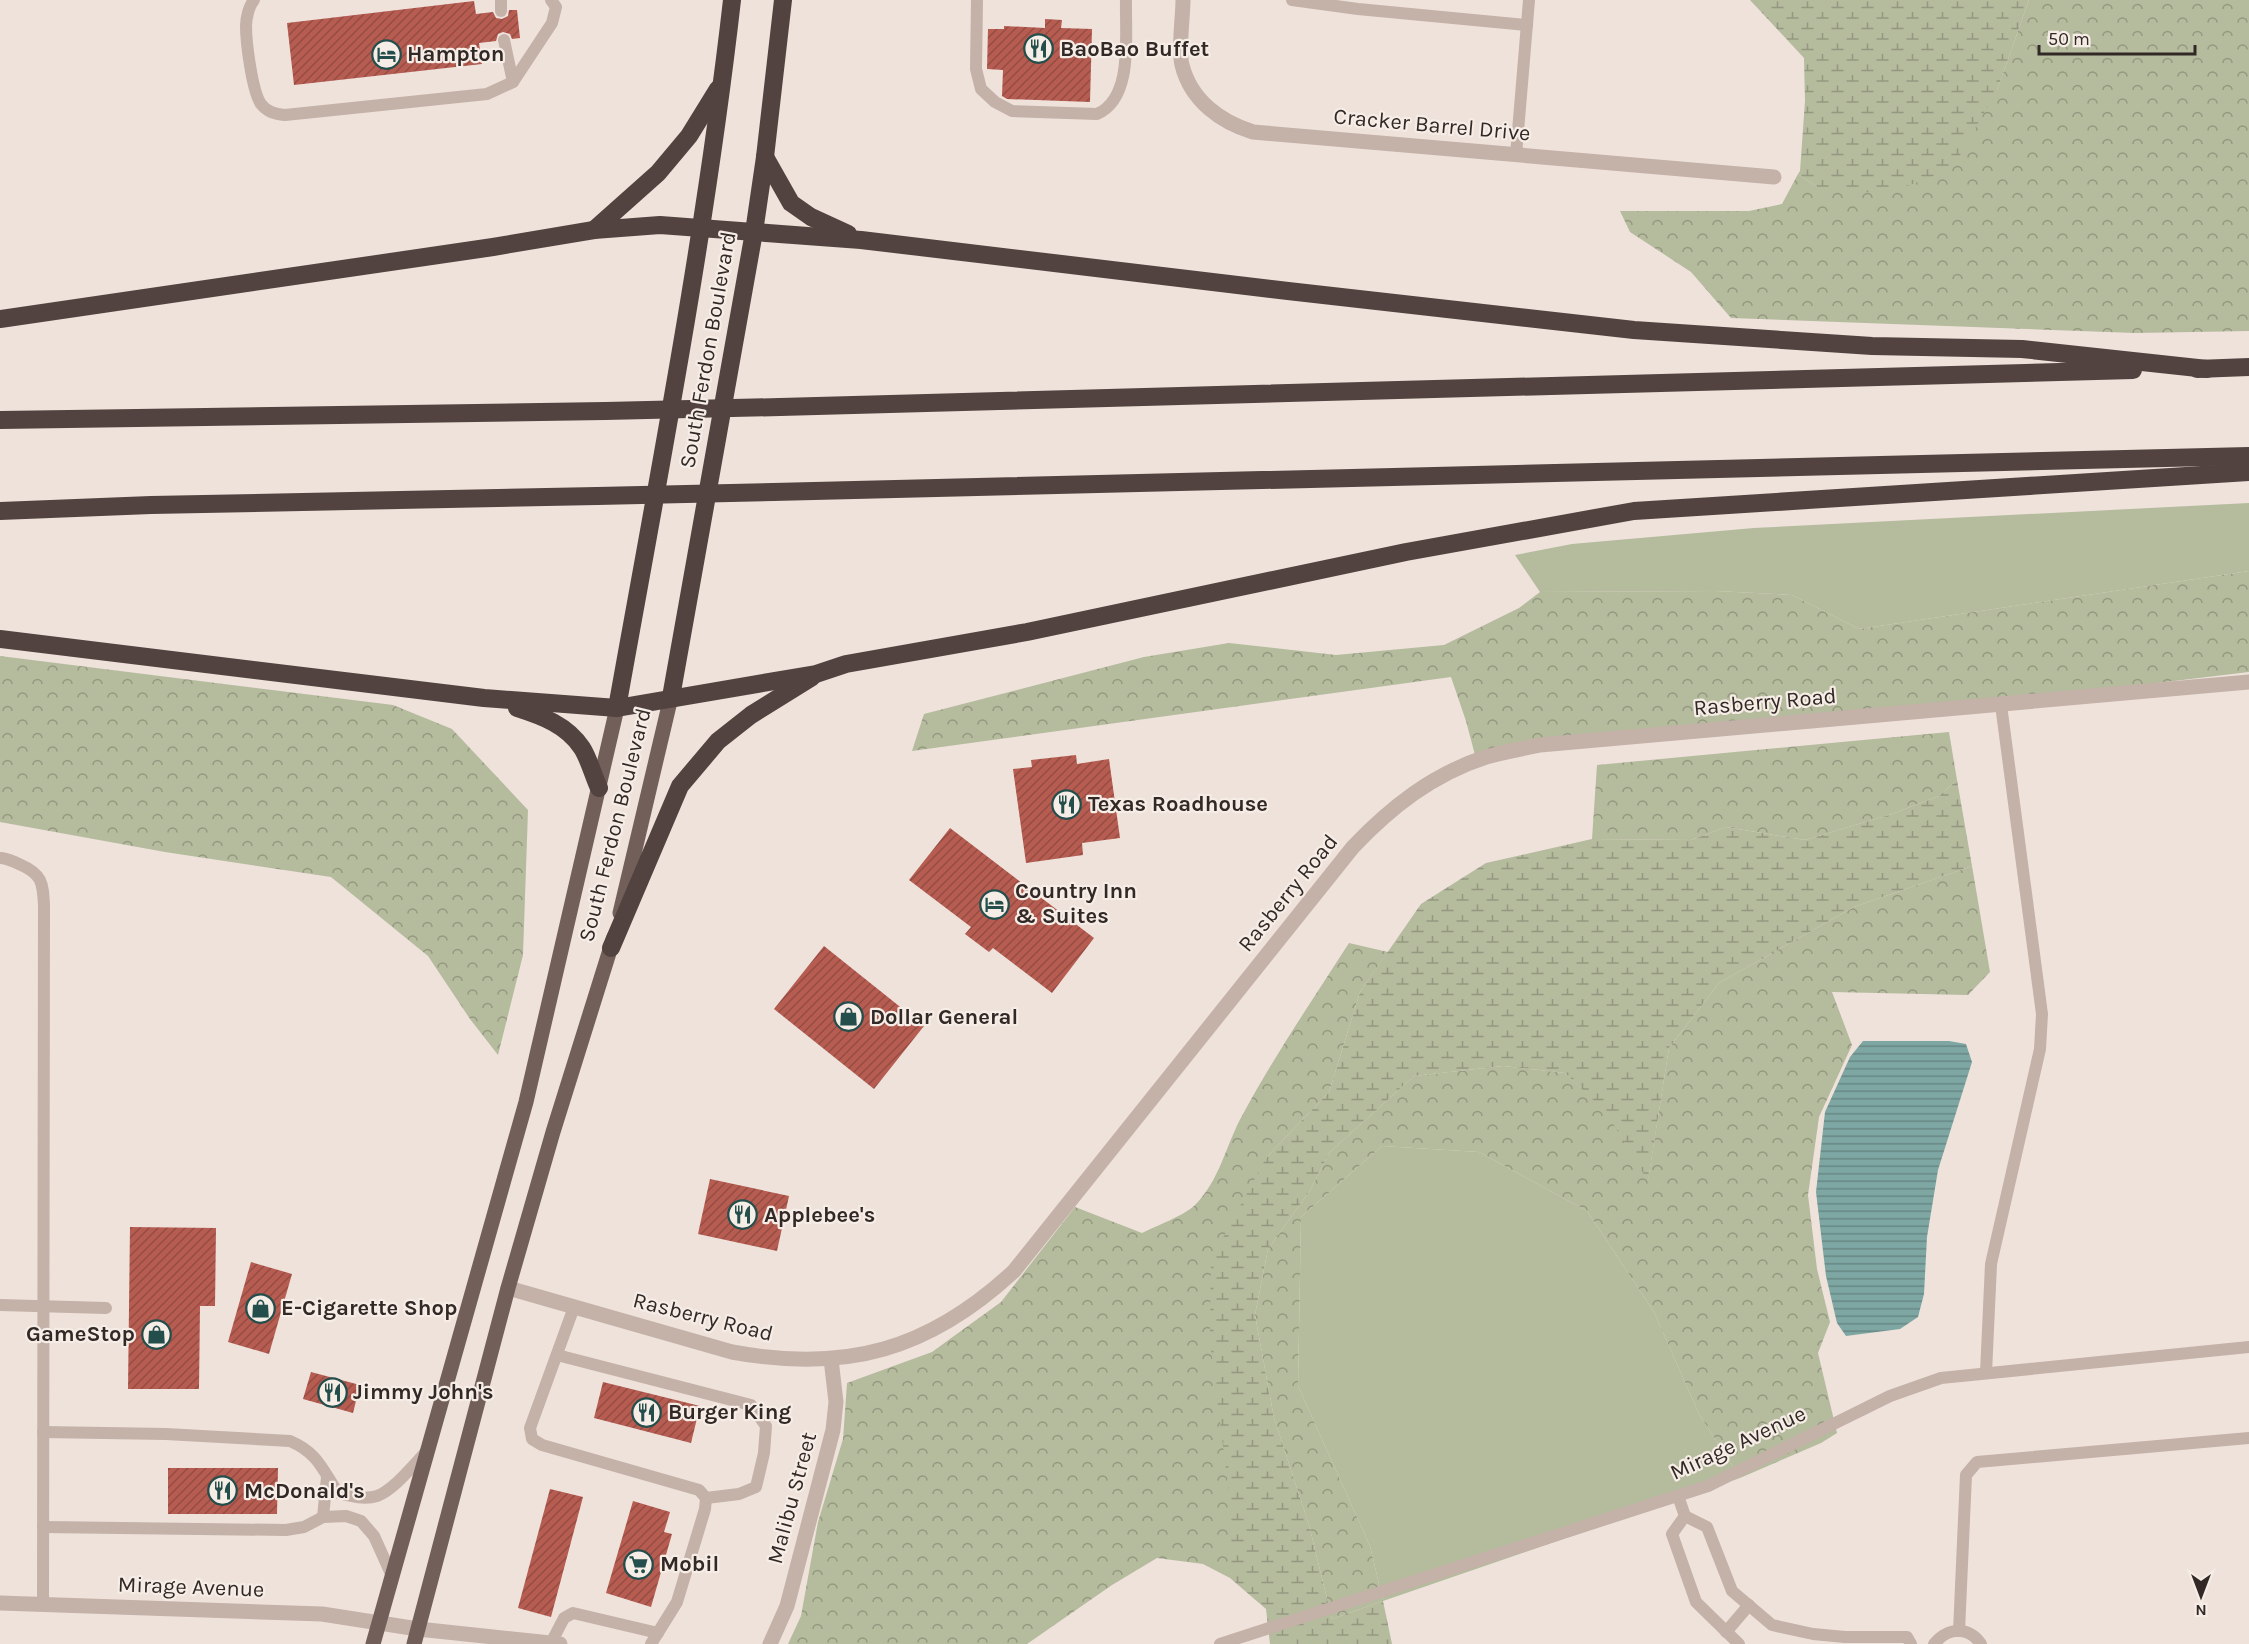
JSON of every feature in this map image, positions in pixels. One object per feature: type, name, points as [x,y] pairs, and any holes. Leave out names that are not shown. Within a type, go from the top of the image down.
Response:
[{"type":"highway","name":"South Ferdon Boulevard","points":[[617,708],[701,229],[732,0]]},
{"type":"highway","name":"South Ferdon Boulevard","points":[[671,697],[754,232],[783,0]]},
{"type":"highway","points":[[594,230],[658,173],[689,136],[722,83]]},
{"type":"highway","points":[[765,157],[791,202],[811,218],[861,240]]},
{"type":"highway","points":[[0,320],[481,249],[594,230],[660,225],[861,240],[1634,330],[1872,346],[2022,349],[2207,369]]},
{"type":"highway","points":[[0,420],[780,407],[2249,368]]},
{"type":"highway","points":[[0,511],[2249,456]]},
{"type":"highway","points":[[0,639],[484,698],[617,708],[816,674],[846,664],[1027,632],[1406,552],[1634,510],[2249,472]]},
{"type":"highway","points":[[611,948],[680,786],[718,741],[751,715],[816,674]]},
{"type":"highway","points":[[484,698],[544,716],[565,730],[582,748],[599,788]]},
{"type":"main road","name":"South Ferdon Boulevard","points":[[416,1637],[508,1288],[553,1132],[611,948],[671,697]]},
{"type":"main road","name":"South Ferdon Boulevard","points":[[373,1644],[526,1102],[617,708]]},
{"type":"street","name":"Cracker Barrel Drive","points":[[1183,0],[1181,63],[1188,82],[1201,102],[1217,116],[1234,126],[1253,132],[1774,177]]},
{"type":"street","name":"Rasberry Road","points":[[508,1288],[732,1352],[791,1360],[855,1357],[880,1351],[929,1332],[974,1305],[1014,1270],[1353,847],[1392,808],[1437,778],[1487,757],[1540,744],[2249,682]]},
{"type":"street","name":"Malibu Street","points":[[770,1644],[777,1633],[787,1606],[834,1430],[836,1402],[831,1359]]},
{"type":"street","name":"Mirage Avenue","points":[[0,1603],[322,1614],[379,1623],[416,1637]]},
{"type":"street","points":[[416,1637],[556,1644]]},
{"type":"lane","points":[[255,0],[250,5],[246,25],[253,82],[260,104],[272,113],[285,115],[487,94],[513,82],[552,23],[556,7],[551,0]]},
{"type":"lane","points":[[977,0],[976,69],[981,89],[995,102],[1012,111],[1097,114],[1107,110],[1116,99],[1124,80],[1126,0]]},
{"type":"lane","points":[[1292,0],[1358,9],[1527,25]]},
{"type":"lane","points":[[1516,155],[1529,0]]},
{"type":"lane","points":[[504,40],[513,82]]},
{"type":"lane","points":[[1986,1373],[1991,1264],[2040,1049],[2042,1014],[2001,705]]},
{"type":"lane","points":[[0,858],[35,871],[43,885],[45,1027],[44,1605]]},
{"type":"lane","points":[[0,1305],[106,1308]]},
{"type":"lane","points":[[574,1307],[530,1428],[532,1438],[542,1445],[699,1490],[706,1498],[705,1509],[677,1602],[651,1644]]},
{"type":"lane","name":"Mirage Avenue","points":[[1220,1644],[1708,1486],[1890,1396],[1941,1378],[2249,1347]]},
{"type":"lane","points":[[557,1355],[751,1405],[766,1426],[764,1453],[756,1487],[739,1494],[706,1498]]},
{"type":"lane","points":[[44,1432],[166,1434],[290,1441],[306,1448],[338,1493],[356,1498],[377,1496],[394,1484],[428,1450]]},
{"type":"lane","points":[[1959,1630],[1966,1475],[1977,1462],[2249,1438]]},
{"type":"lane","points":[[323,1517],[327,1477]]},
{"type":"lane","points":[[1678,1496],[1685,1516],[1707,1527],[1732,1591],[1772,1625],[1813,1634],[1868,1640],[1907,1637],[1911,1644]]},
{"type":"lane","points":[[44,1527],[286,1530],[304,1527],[323,1517],[346,1516],[361,1521],[374,1536],[392,1576]]},
{"type":"lane","points":[[1685,1516],[1672,1534],[1696,1602],[1739,1644]]},
{"type":"lane","points":[[1726,1632],[1749,1605]]},
{"type":"lane","points":[[556,1644],[564,1618],[573,1613],[658,1633]]},
{"type":"lane","points":[[1934,1644],[1946,1633],[1959,1630],[1971,1634],[1981,1644]]},
{"type":"green space","points":[[1750,0],[2029,0],[1997,90],[1952,169],[1886,194],[1817,187],[1798,174],[1805,101],[1804,58]]},
{"type":"green space","points":[[2029,0],[2249,0],[2249,331],[2135,333],[1731,318],[1691,272],[1630,232],[1620,211],[1749,211],[1782,204],[1798,174],[1817,187],[1997,90]]},
{"type":"green space","points":[[2249,503],[2249,571],[1859,629],[1792,595],[1716,591],[1540,592],[1515,555],[1572,544],[1754,528]]},
{"type":"green space","points":[[2249,571],[2249,672],[1933,710],[1475,755],[1451,677],[912,751],[924,714],[1144,657],[1229,643],[1336,655],[1444,645],[1519,608],[1540,592],[1716,591],[1792,595],[1859,629]]},
{"type":"green space","points":[[0,656],[393,705],[452,729],[528,810],[523,955],[498,1055],[470,1019],[428,956],[331,877],[165,852],[0,822]]},
{"type":"green space","points":[[1949,732],[1957,780],[1939,796],[1892,814],[1805,840],[1726,827],[1691,840],[1592,839],[1597,765]]},
{"type":"green space","points":[[1957,780],[1972,866],[1854,907],[1719,983],[1669,1048],[1648,1181],[1606,1112],[1565,1073],[1503,1066],[1414,1076],[1330,1152],[1309,1192],[1268,1249],[1255,1315],[1274,1418],[1309,1525],[1332,1619],[1383,1601],[1392,1644],[1270,1644],[1266,1609],[1230,1578],[1230,1502],[1210,1341],[1211,1260],[1266,1158],[1329,1092],[1360,992],[1421,904],[1486,863],[1592,839],[1691,840],[1726,827],[1805,840],[1892,814],[1939,796]]},
{"type":"green space","points":[[1972,866],[1990,972],[1968,995],[1832,992],[1852,1045],[1819,1117],[1808,1195],[1817,1269],[1830,1322],[1818,1353],[1837,1433],[1821,1443],[1740,1478],[1699,1414],[1654,1312],[1587,1211],[1479,1152],[1382,1146],[1301,1217],[1298,1386],[1370,1546],[1383,1601],[1332,1619],[1309,1525],[1274,1418],[1255,1315],[1268,1249],[1309,1192],[1330,1152],[1414,1076],[1503,1066],[1565,1073],[1606,1111],[1648,1180],[1669,1048],[1719,983],[1854,907]]},
{"type":"green space","points":[[1349,943],[1388,952],[1360,992],[1329,1092],[1266,1158],[1230,1502],[1230,1578],[1203,1564],[1157,1558],[1112,1585],[1027,1644],[788,1644],[801,1616],[818,1522],[843,1439],[847,1383],[932,1352],[1001,1302],[1075,1207],[1142,1233],[1194,1206],[1216,1174],[1255,1092]]},
{"type":"green space","points":[[1382,1146],[1479,1152],[1587,1211],[1654,1312],[1699,1414],[1740,1478],[1383,1601],[1370,1546],[1298,1386],[1301,1217]]},
{"type":"water","points":[[1863,1041],[1949,1041],[1966,1044],[1972,1062],[1938,1170],[1927,1237],[1924,1294],[1918,1317],[1900,1329],[1846,1336],[1837,1323],[1826,1276],[1816,1192],[1825,1112],[1850,1057]]},
{"type":"building","name":"Hampton","points":[[474,1],[476,14],[493,12],[496,18],[502,19],[508,16],[509,10],[517,10],[520,38],[512,39],[510,34],[503,32],[498,34],[496,41],[479,43],[482,64],[294,85],[287,23]]},
{"type":"building","name":"BaoBao Buffet","points":[[1045,19],[1062,20],[1061,28],[1092,29],[1090,102],[1007,99],[1002,96],[1003,70],[987,69],[988,29],[1004,29],[1004,26],[1045,28]]},
{"type":"building","name":"Texas Roadhouse","points":[[1076,755],[1077,764],[1109,759],[1120,838],[1082,843],[1083,855],[1026,863],[1013,769],[1032,767],[1031,760]]},
{"type":"building","name":"Country Inn & Suites","points":[[950,828],[1094,938],[1052,993],[993,948],[989,952],[965,934],[971,927],[909,880]]},
{"type":"building","name":"Dollar General","points":[[824,946],[924,1026],[874,1089],[774,1009]]},
{"type":"building","name":"Applebee's","points":[[710,1179],[789,1196],[777,1251],[698,1234]]},
{"type":"building","points":[[130,1227],[216,1228],[215,1306],[200,1306],[199,1389],[128,1389]]},
{"type":"building","name":"E-Cigarette Shop","points":[[251,1262],[292,1274],[269,1354],[228,1342]]},
{"type":"building","name":"Jimmy John's","points":[[311,1372],[360,1385],[353,1413],[303,1399]]},
{"type":"building","name":"Burger King","points":[[603,1382],[700,1406],[691,1443],[594,1418]]},
{"type":"building","name":"McDonald's","points":[[168,1468],[278,1468],[277,1514],[168,1514]]},
{"type":"building","points":[[550,1489],[583,1497],[551,1617],[518,1608]]},
{"type":"building","name":"Mobil","points":[[633,1501],[670,1512],[664,1532],[672,1534],[651,1607],[606,1593]]},
{"type":"place","name":"BaoBao Buffet","points":[[1039,49]]},
{"type":"place","name":"Hampton","points":[[386,54]]},
{"type":"place","name":"Texas Roadhouse","points":[[1067,804]]},
{"type":"place","name":"Country Inn & Suites","points":[[994,904]]},
{"type":"place","name":"Dollar General","points":[[849,1017]]},
{"type":"place","name":"Applebee's","points":[[743,1215]]},
{"type":"place","name":"E-Cigarette Shop","points":[[260,1308]]},
{"type":"place","name":"GameStop","points":[[156,1334]]},
{"type":"place","name":"Jimmy John's","points":[[332,1392]]},
{"type":"place","name":"Burger King","points":[[647,1412]]},
{"type":"place","name":"McDonald's","points":[[223,1491]]},
{"type":"place","name":"Mobil","points":[[639,1564]]}]
